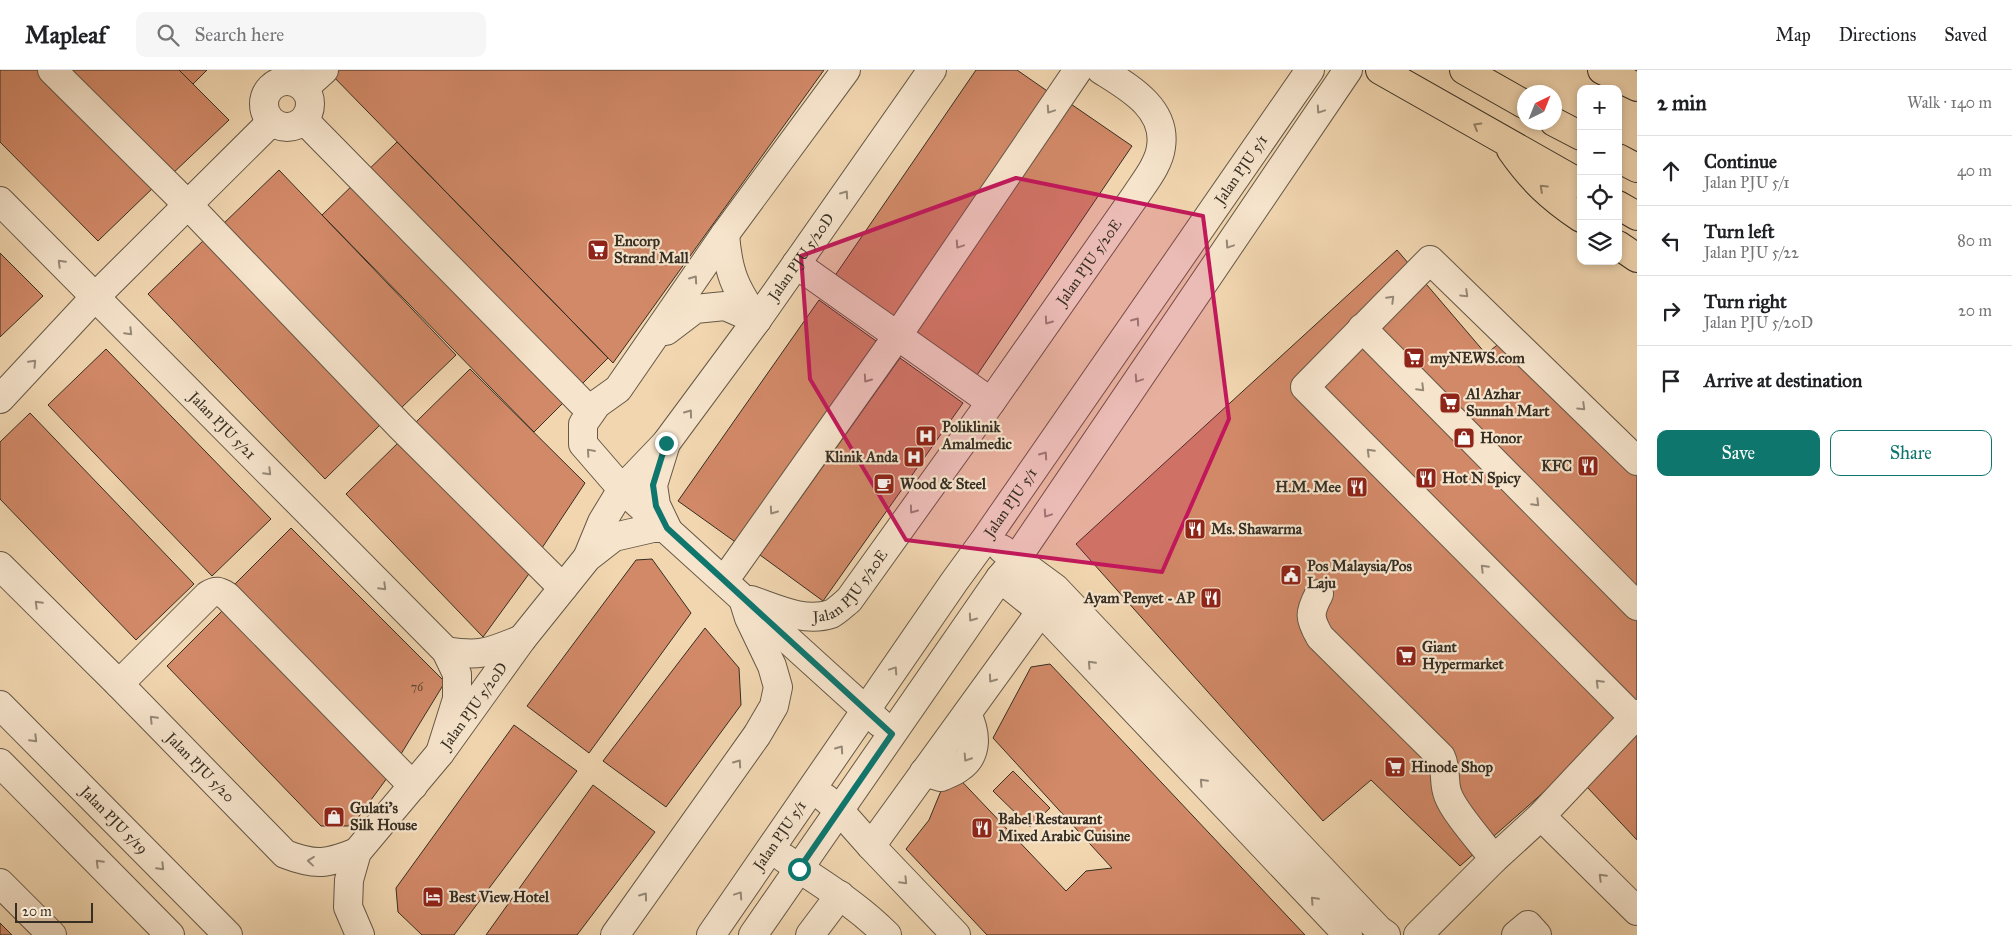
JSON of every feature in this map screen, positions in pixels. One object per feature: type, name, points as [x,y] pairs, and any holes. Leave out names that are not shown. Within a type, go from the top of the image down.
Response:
[{"type":"highway","points":[[1380,70],[1577,182]]},
{"type":"highway","points":[[1464,70],[1517,100]]},
{"type":"highway","points":[[1472,70],[1517,94]]},
{"type":"highway","points":[[1602,70],[1637,87]]},
{"type":"highway","points":[[1562,119],[1577,127]]},
{"type":"highway","points":[[1562,126],[1577,134]]},
{"type":"highway","points":[[1506,142],[1528,174],[1558,202],[1577,215]]},
{"type":"highway","points":[[1622,151],[1637,159]]},
{"type":"highway","points":[[1622,160],[1637,168]]},
{"type":"highway","points":[[1622,207],[1637,216]]},
{"type":"highway","points":[[1622,247],[1637,258]]},
{"type":"street","points":[[52,70],[188,205],[400,426],[563,588]]},
{"type":"street","points":[[846,70],[725,234],[618,389],[597,404],[591,412],[583,424],[583,444],[622,489],[892,734]]},
{"type":"street","name":"Jalan PJU 5/20D","points":[[587,558],[602,522],[622,489],[666,443],[757,320],[932,70]]},
{"type":"street","points":[[734,589],[898,334],[1078,70]]},
{"type":"street","name":"Jalan PJU 5/20E","points":[[734,589],[796,615],[813,617],[832,614],[849,600],[991,402],[1136,195],[1155,164],[1162,148],[1161,131],[1153,111],[1137,93],[1101,70]]},
{"type":"street","name":"Jalan PJU 5/1","points":[[711,935],[1310,70]]},
{"type":"street","points":[[753,935],[1008,568],[1348,70]]},
{"type":"street","points":[[263,79],[278,83],[314,79],[311,108],[304,121],[285,128],[272,122],[264,108],[267,93],[263,79]]},
{"type":"street","points":[[304,121],[591,412]]},
{"type":"street","points":[[3,389],[272,122]]},
{"type":"street","name":"Jalan PJU 5/21","points":[[0,201],[446,651],[456,674],[457,699],[440,753]]},
{"type":"street","points":[[725,234],[727,261],[739,294],[757,320]]},
{"type":"street","points":[[1418,935],[1494,858],[1541,816],[1636,718],[1305,387],[1430,260],[1637,460]]},
{"type":"street","points":[[796,264],[898,334],[991,402]]},
{"type":"street","points":[[649,345],[695,309],[725,306],[757,320]]},
{"type":"street","points":[[1362,328],[1637,606]]},
{"type":"street","name":"Jalan PJU 5/20D","points":[[357,852],[440,753],[522,639],[587,558],[614,537],[653,528],[667,528],[656,506],[653,485],[666,443]]},
{"type":"street","points":[[986,538],[1041,611],[1348,935]]},
{"type":"street","name":"Jalan PJU 5/20","points":[[0,566],[119,684],[285,854],[306,862],[332,862],[357,852]]},
{"type":"street","points":[[1008,568],[1055,588],[1386,935]]},
{"type":"street","points":[[615,935],[757,735],[774,706],[778,687],[772,666],[734,589]]},
{"type":"street","points":[[119,684],[208,594],[220,591],[413,786]]},
{"type":"street","points":[[1319,594],[1311,610],[1312,623],[1320,637],[1441,758],[1444,764],[1448,797],[1494,858]]},
{"type":"street","points":[[870,846],[1041,611]]},
{"type":"street","points":[[446,651],[468,655],[484,654],[522,639]]},
{"type":"street","name":"Jalan PJU 5/19","points":[[0,705],[228,935]]},
{"type":"street","points":[[4,776],[170,935]]},
{"type":"street","points":[[813,787],[840,810],[870,846],[956,935]]},
{"type":"street","points":[[1541,816],[1637,911]]},
{"type":"street","points":[[770,849],[840,895],[865,914],[887,935]]},
{"type":"street","points":[[357,852],[349,880],[348,907],[360,935]]},
{"type":"street","points":[[0,883],[52,935]]},
{"type":"street","points":[[810,935],[840,895]]},
{"type":"street","points":[[1516,935],[1528,925],[1537,935]]},
{"type":"highlighted area","points":[[1016,178],[1203,216],[1229,419],[1162,572],[906,540],[810,379],[801,256]]},
{"type":"building","points":[[0,70],[41,70],[156,185],[98,241],[0,142]]},
{"type":"building","points":[[66,70],[179,70],[229,120],[170,176]]},
{"type":"building","points":[[179,70],[207,70],[193,84]]},
{"type":"building","name":"Encorp Strand Mall","points":[[327,70],[824,70],[613,363]]},
{"type":"building","points":[[976,70],[1017,70],[1053,95],[897,324],[832,280]]},
{"type":"building","points":[[1068,102],[1132,146],[975,378],[910,334]]},
{"type":"building","points":[[397,142],[608,358],[534,432],[322,215]]},
{"type":"building","points":[[279,170],[456,355],[398,411],[221,226]]},
{"type":"building","points":[[206,238],[383,422],[325,479],[148,294]]},
{"type":"building","name":"Giant Hypermarket","points":[[1397,250],[1486,354],[1511,334],[1637,465],[1637,840],[1570,769],[1460,866],[1371,780],[1323,821],[1076,544]]},
{"type":"building","points":[[0,253],[43,296],[0,337]]},
{"type":"building","points":[[819,300],[883,346],[741,546],[678,501]]},
{"type":"building","points":[[106,349],[271,519],[212,576],[48,405]]},
{"type":"building","points":[[900,358],[963,403],[823,601],[760,555]]},
{"type":"building","points":[[470,369],[585,483],[540,551],[414,424]]},
{"type":"building","points":[[30,413],[194,584],[136,640],[0,499],[0,442]]},
{"type":"building","points":[[402,439],[531,571],[483,637],[346,494]]},
{"type":"building","points":[[291,528],[445,682],[401,754],[235,584]]},
{"type":"building","points":[[652,559],[691,613],[589,753],[527,706],[636,560]]},
{"type":"building","points":[[223,610],[387,778],[352,826],[321,826],[167,666]]},
{"type":"building","points":[[705,628],[739,668],[741,705],[666,807],[603,761]]},
{"type":"building","points":[[1050,664],[1305,935],[987,935],[906,849],[929,820],[950,769],[1066,891],[1086,871],[1112,868],[993,738],[1031,667]]},
{"type":"building","points":[[514,725],[577,771],[454,935],[422,935],[398,912],[396,888]]},
{"type":"building","points":[[1013,771],[1050,808],[1030,827],[993,791]]},
{"type":"building","points":[[593,785],[655,832],[577,935],[486,935]]},
{"type":"building","points":[[0,923],[12,935],[0,935]]},
{"type":"place","name":"Encorp Strand Mall","points":[[598,250]]},
{"type":"place","name":"myNEWS.com","points":[[1414,358]]},
{"type":"place","name":"Al Azhar Sunnah Mart","points":[[1450,403]]},
{"type":"place","name":"Poliklinik Amalmedic","points":[[926,436]]},
{"type":"place","name":"Honor","points":[[1464,438]]},
{"type":"place","name":"Klinik Anda","points":[[914,457]]},
{"type":"place","name":"KFC","points":[[1588,466]]},
{"type":"place","name":"Hot N Spicy","points":[[1426,478]]},
{"type":"place","name":"Wood & Steel","points":[[884,484]]},
{"type":"place","name":"H.M. Mee","points":[[1357,487]]},
{"type":"place","name":"Ms. Shawarma","points":[[1195,529]]},
{"type":"place","name":"Pos Malaysia/Pos Laju","points":[[1291,575]]},
{"type":"place","name":"Ayam Penyet - AP","points":[[1211,598]]},
{"type":"place","name":"Giant Hypermarket","points":[[1406,656]]},
{"type":"place","name":"Hinode Shop","points":[[1395,767]]},
{"type":"place","name":"Gulati's Silk House","points":[[334,817]]},
{"type":"place","name":"Babel Restaurant Mixed Arabic Cuisine","points":[[982,828]]},
{"type":"place","name":"Best View Hotel","points":[[433,897]]},
{"type":"route","points":[[666,443],[653,485],[656,506],[667,528],[892,734],[799,869]]}]
